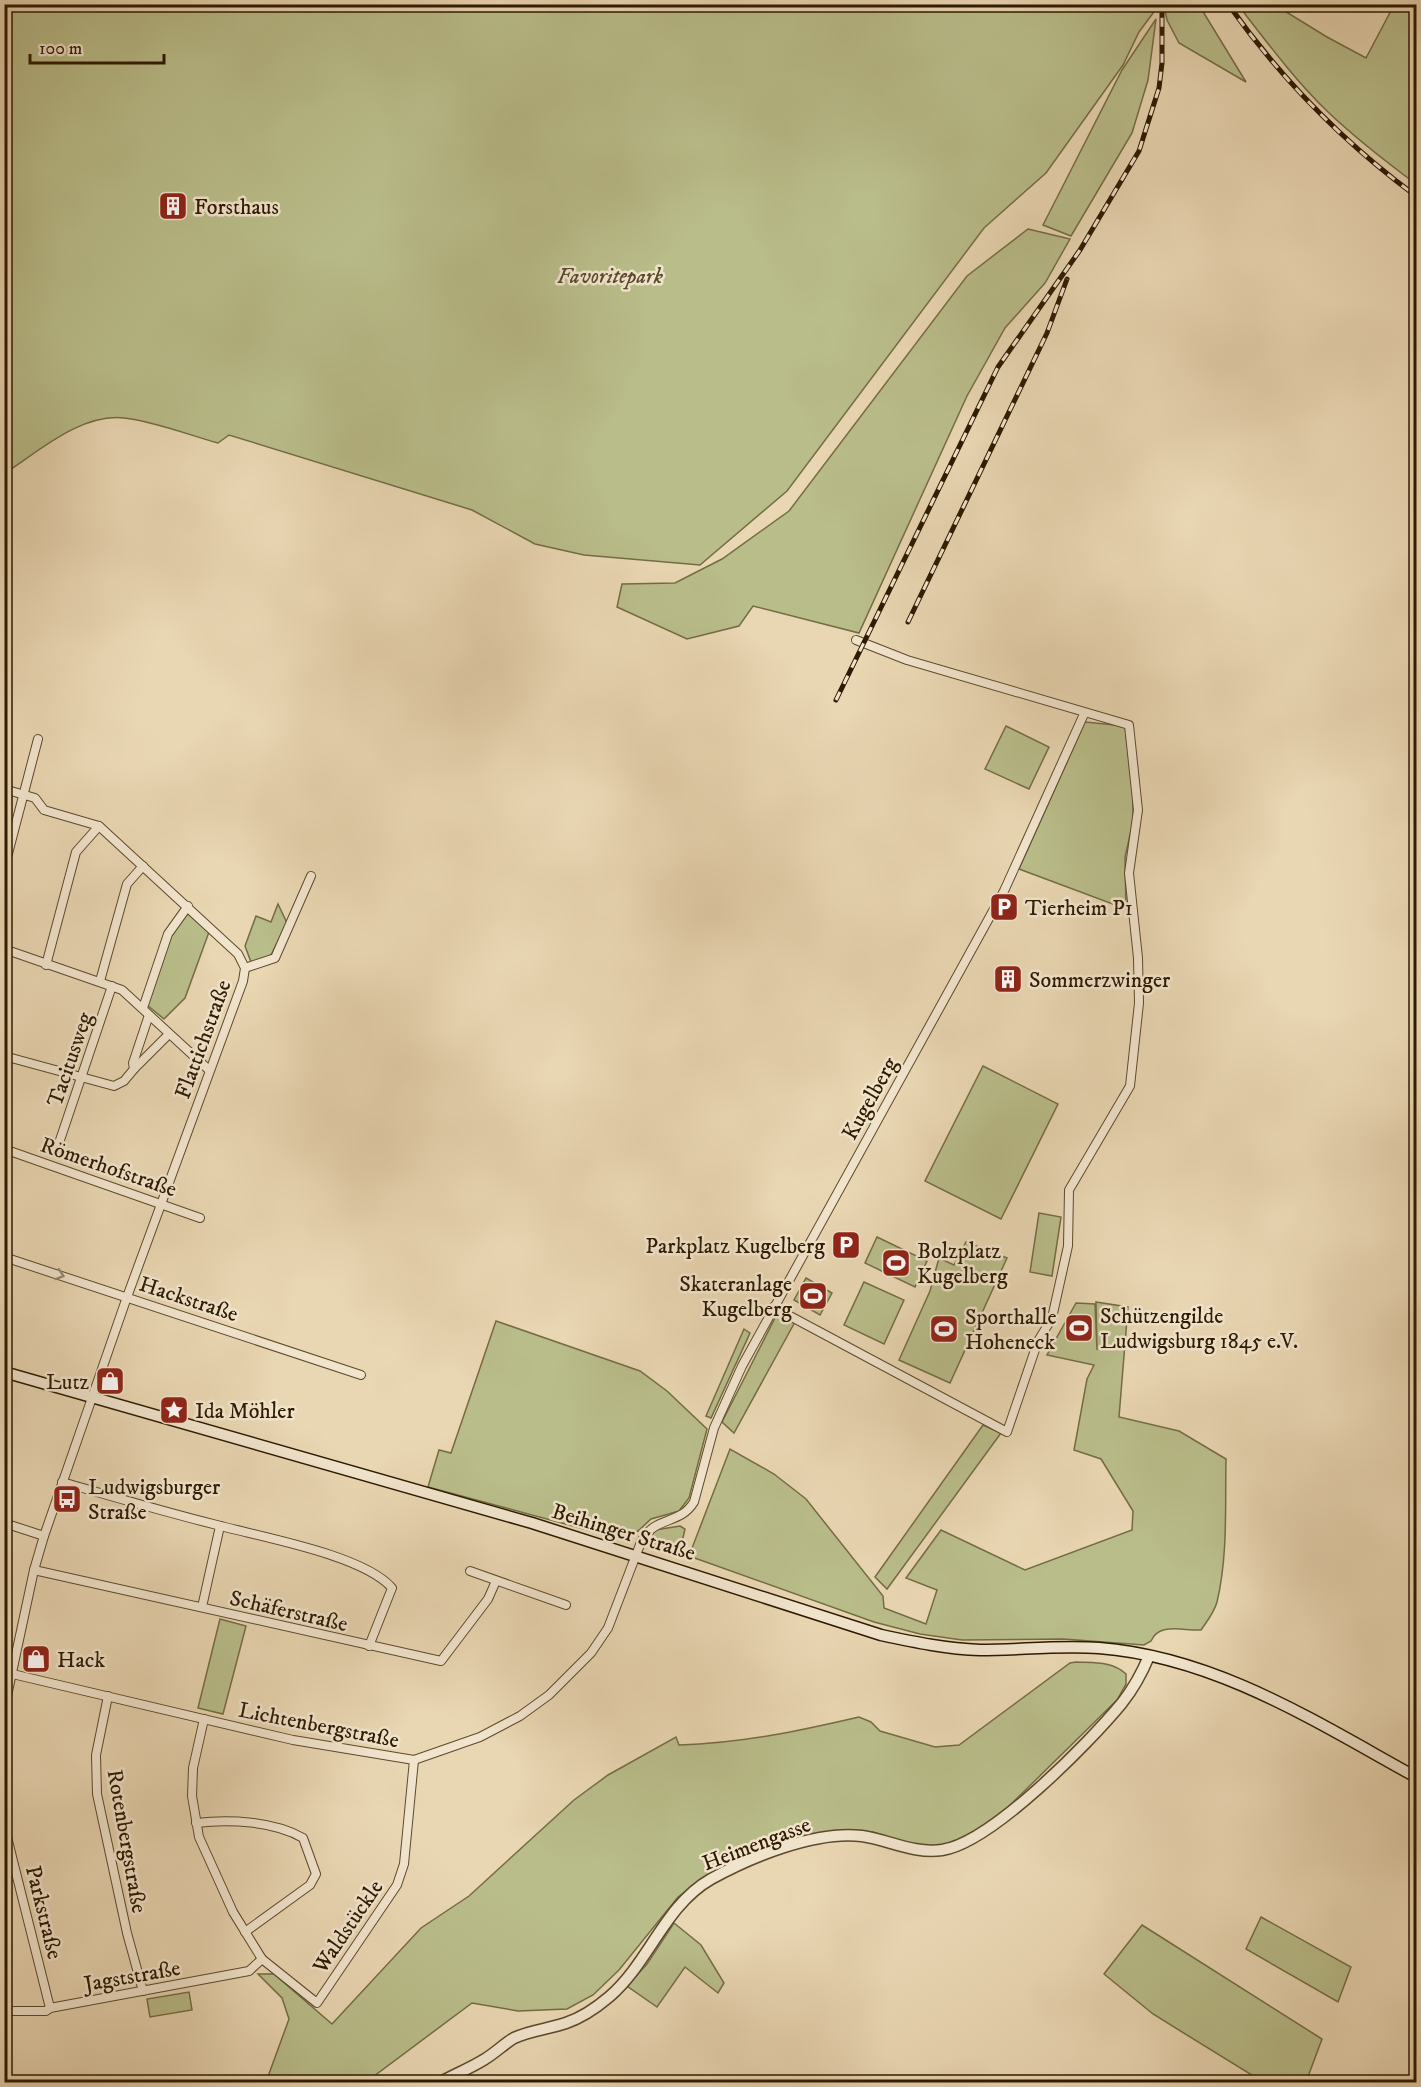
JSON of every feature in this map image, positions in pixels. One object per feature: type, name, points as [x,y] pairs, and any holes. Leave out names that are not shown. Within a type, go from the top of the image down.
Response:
[{"type":"main road","name":"Beihinger Straße","points":[[4,1372],[636,1555],[881,1635],[927,1645],[981,1650],[1099,1648],[1149,1656],[1194,1667],[1244,1685],[1416,1778]]},
{"type":"main road","name":"Heimengasse","points":[[441,2082],[485,2060],[512,2039],[532,2031],[566,2023],[590,2012],[609,1997],[640,1963],[660,1930],[686,1898],[712,1878],[814,1839],[860,1836],[929,1851],[954,1847],[975,1837],[1023,1802],[1114,1711],[1133,1688],[1149,1656]]},
{"type":"street","points":[[772,1307],[1007,1432],[1038,1341],[1052,1318],[1068,1246],[1069,1190],[1130,1086],[1139,1003],[1138,958],[1129,873],[1138,810],[1129,725],[1084,714],[907,660],[856,640]]},
{"type":"street","name":"Kugelberg","points":[[694,1502],[714,1428],[772,1307],[1004,891],[1084,714]]},
{"type":"street","points":[[4,869],[38,739]]},
{"type":"street","points":[[4,789],[23,794]]},
{"type":"street","name":"Flattichstraße","points":[[23,794],[38,799],[44,810],[99,826],[238,954],[245,968],[243,981],[93,1396]]},
{"type":"street","points":[[46,965],[76,852],[99,826]]},
{"type":"street","points":[[100,981],[127,884],[143,866]]},
{"type":"street","points":[[245,968],[275,958],[311,876]]},
{"type":"street","points":[[143,1008],[168,934],[188,906]]},
{"type":"street","points":[[4,949],[122,990],[209,1070]]},
{"type":"street","name":"Tacitusweg","points":[[59,1143],[112,986]]},
{"type":"street","points":[[134,1069],[133,1063],[149,1015]]},
{"type":"street","points":[[4,1056],[114,1086],[123,1081],[169,1034]]},
{"type":"street","name":"Römerhofstraße","points":[[4,1149],[200,1218]]},
{"type":"street","name":"Hackstraße","points":[[4,1257],[361,1375]]},
{"type":"street","points":[[4,1710],[8,1673],[34,1570],[93,1396]]},
{"type":"street","points":[[62,1482],[314,1551],[383,1578],[392,1588],[369,1646]]},
{"type":"street","name":"Lichtenbergstraße","points":[[8,1673],[304,1742],[414,1760],[480,1737],[520,1716],[549,1695],[591,1653],[608,1628],[636,1555],[649,1529],[655,1524],[679,1518],[687,1513],[694,1502]]},
{"type":"street","points":[[4,1523],[44,1536]]},
{"type":"street","points":[[202,1607],[220,1526]]},
{"type":"street","name":"Schäferstraße","points":[[34,1570],[441,1661],[448,1655],[488,1599],[496,1581]]},
{"type":"street","points":[[470,1571],[566,1605]]},
{"type":"street","name":"Rotenbergstraße","points":[[108,1696],[96,1755],[97,1794],[127,1933],[143,1991]]},
{"type":"street","points":[[204,1719],[193,1768],[192,1796],[199,1837],[233,1912],[262,1959]]},
{"type":"street","name":"Waldstückle","points":[[262,1959],[317,2003],[397,1885],[404,1864],[414,1760]]},
{"type":"street","points":[[196,1824],[254,1824],[289,1830],[303,1838],[316,1874],[310,1885],[245,1932]]},
{"type":"street","name":"Parkstraße","points":[[4,1825],[50,2008]]},
{"type":"street","name":"Jagststraße","points":[[4,2011],[46,2011],[50,2008],[249,1971],[262,1959]]},
{"type":"green space","name":"Favoritepark","points":[[1155,4],[1156,9],[1139,32],[1123,65],[1046,173],[984,228],[787,491],[700,565],[584,555],[535,544],[472,510],[229,435],[218,443],[159,425],[124,418],[108,418],[76,428],[5,473],[5,5]]},
{"type":"green space","points":[[1164,5],[1199,5],[1246,82],[1179,43],[1167,20]]},
{"type":"green space","points":[[1238,5],[1275,5],[1366,58],[1394,5],[1416,5],[1416,184],[1348,131],[1315,99]]},
{"type":"green space","points":[[1156,19],[1148,80],[1132,133],[1071,236],[1043,225],[1122,70]]},
{"type":"green space","points":[[1028,229],[1070,239],[1045,283],[1005,328],[967,396],[859,633],[753,606],[739,626],[687,639],[617,607],[622,584],[675,583],[722,559],[789,511],[967,276]]},
{"type":"green space","points":[[1085,722],[1125,726],[1133,794],[1133,822],[1125,857],[1126,909],[1019,869]]},
{"type":"green space","points":[[1006,726],[1049,747],[1029,789],[985,769]]},
{"type":"green space","points":[[278,904],[287,923],[270,957],[251,962],[245,946],[256,916],[271,922]]},
{"type":"green space","points":[[187,913],[209,932],[185,998],[164,1019],[147,1005],[170,934]]},
{"type":"green space","points":[[983,1066],[1058,1104],[1001,1219],[925,1181]]},
{"type":"green space","points":[[1039,1213],[1061,1217],[1052,1276],[1030,1272]]},
{"type":"green space","points":[[877,1237],[927,1261],[915,1287],[865,1263]]},
{"type":"green space","name":"Sporthalle Hoheneck","points":[[966,1242],[1007,1258],[950,1383],[899,1360],[930,1291],[939,1258],[954,1265]]},
{"type":"green space","name":"Skateranlage Kugelberg","points":[[806,1278],[832,1293],[820,1315],[794,1300]]},
{"type":"green space","points":[[864,1282],[904,1300],[884,1344],[844,1325]]},
{"type":"green space","points":[[1096,1302],[1128,1307],[1119,1417],[1179,1431],[1226,1459],[1225,1531],[1221,1585],[1216,1606],[1201,1630],[1166,1629],[1160,1631],[1144,1645],[1063,1639],[962,1640],[920,1634],[874,1622],[689,1556],[730,1449],[774,1474],[806,1499],[883,1596],[884,1608],[926,1624],[937,1590],[906,1578],[941,1530],[1025,1570],[1132,1530],[1133,1511],[1101,1459],[1074,1450],[1087,1379],[1094,1365],[1047,1355],[1076,1303],[1095,1304],[1097,1350]]},
{"type":"green space","points":[[776,1316],[795,1322],[734,1433],[722,1422]]},
{"type":"green space","points":[[496,1321],[640,1371],[667,1391],[707,1429],[689,1498],[679,1511],[651,1519],[638,1531],[621,1539],[428,1487],[439,1450],[451,1453]]},
{"type":"green space","points":[[744,1329],[750,1333],[711,1418],[706,1416]]},
{"type":"green space","points":[[983,1425],[1001,1433],[887,1589],[875,1577]]},
{"type":"green space","points":[[680,1526],[685,1529],[680,1551],[648,1542],[655,1530]]},
{"type":"green space","points":[[220,1619],[246,1626],[223,1714],[198,1708]]},
{"type":"green space","points":[[1070,1663],[1109,1665],[1126,1674],[1126,1684],[1117,1700],[997,1818],[956,1843],[920,1848],[873,1832],[815,1837],[707,1876],[678,1897],[619,1970],[593,1995],[567,2009],[518,2011],[472,2003],[366,2082],[266,2082],[289,2019],[282,1998],[258,1974],[274,1974],[332,2024],[421,1928],[469,1896],[574,1800],[608,1775],[676,1737],[679,1745],[725,1742],[859,1717],[871,1722],[880,1731],[935,1747],[959,1745]]},
{"type":"green space","points":[[1261,1917],[1351,1967],[1338,2002],[1246,1949]]},
{"type":"green space","points":[[674,1923],[701,1945],[724,1983],[718,1993],[685,1967],[657,2007],[627,1986],[647,1964]]},
{"type":"green space","points":[[1142,1925],[1322,2039],[1306,2082],[1263,2082],[1153,2014],[1104,1974]]},
{"type":"green space","points":[[189,1992],[192,2010],[150,2017],[147,1999]]},
{"type":"railway","points":[[836,700],[998,367],[1080,250],[1139,151],[1159,88],[1162,63],[1162,4]]},
{"type":"railway","points":[[1228,4],[1269,58],[1314,108],[1363,154],[1416,196]]},
{"type":"railway","points":[[908,622],[1047,333],[1067,279]]},
{"type":"place","name":"Forsthaus","points":[[173,206]]},
{"type":"place","name":"Tierheim P1","points":[[1004,907]]},
{"type":"place","name":"Sommerzwinger","points":[[1008,979]]},
{"type":"place","name":"Parkplatz Kugelberg","points":[[846,1245]]},
{"type":"place","name":"Bolzplatz Kugelberg","points":[[896,1263]]},
{"type":"place","name":"Skateranlage Kugelberg","points":[[813,1296]]},
{"type":"place","name":"Schützengilde Ludwigsburg 1845 e.V.","points":[[1079,1328]]},
{"type":"place","name":"Sporthalle Hoheneck","points":[[944,1329]]},
{"type":"place","name":"Lutz","points":[[110,1381]]},
{"type":"place","name":"Ida Möhler","points":[[174,1410]]},
{"type":"place","name":"Ludwigsburger Straße","points":[[67,1499]]},
{"type":"place","name":"Hack","points":[[36,1659]]}]
